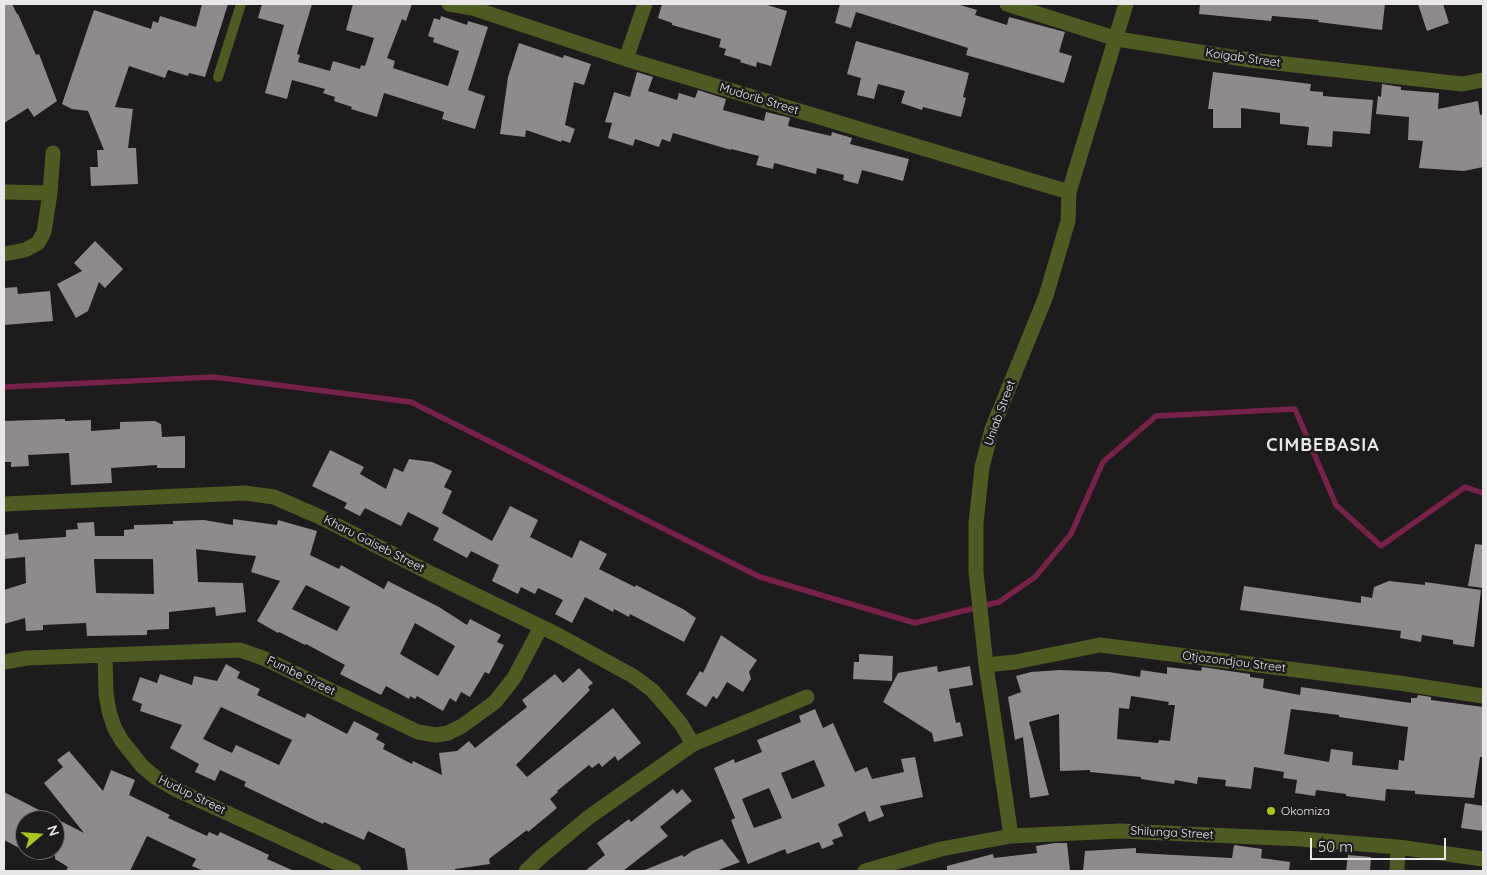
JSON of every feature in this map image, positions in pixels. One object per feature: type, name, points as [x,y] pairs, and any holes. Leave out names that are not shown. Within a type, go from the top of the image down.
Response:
[{"type":"street","name":"Mudorib Street","points":[[449,4],[472,6],[626,59],[1069,192]]},
{"type":"street","points":[[626,59],[645,4]]},
{"type":"street","name":"Koigab Street","points":[[1007,4],[1117,39],[1250,60],[1462,84],[1483,80]]},
{"type":"street","name":"Uniab Street","points":[[1011,836],[986,665],[976,572],[976,523],[982,466],[992,429],[1046,296],[1068,221],[1069,192],[1117,39],[1126,4]]},
{"type":"street","points":[[4,254],[25,250],[38,243],[44,232],[50,192],[52,154]]},
{"type":"street","points":[[4,192],[50,192]]},
{"type":"street","name":"Kharu Gaiseb Street","points":[[4,504],[245,493],[274,497],[320,517],[558,635],[633,676],[652,690],[681,724],[693,744]]},
{"type":"street","name":"Fumbe Street","points":[[4,662],[27,658],[240,650],[263,658],[418,732],[436,735],[448,733],[462,726],[495,702],[514,678],[541,627]]},
{"type":"street","name":"Otjozondjou Street","points":[[986,665],[1016,662],[1100,645],[1399,683],[1483,696]]},
{"type":"street","name":"Hudup Street","points":[[105,656],[108,711],[114,727],[122,741],[142,766],[155,778],[177,790],[354,871]]},
{"type":"street","points":[[526,871],[543,854],[589,817],[693,744],[807,697]]},
{"type":"street","name":"Shilunga Street","points":[[865,871],[940,849],[1011,836],[1120,831],[1300,839],[1398,847],[1483,859]]},
{"type":"street","points":[[1397,871],[1398,847]]},
{"type":"lane","points":[[218,78],[242,4]]},
{"type":"building","points":[[4,4],[12,4],[18,14],[36,55],[39,54],[57,101],[34,117],[28,108],[4,123]]},
{"type":"building","points":[[202,4],[228,4],[205,77],[189,73],[188,76],[168,70],[165,78],[129,66],[115,107],[133,109],[128,148],[136,148],[138,184],[91,186],[90,167],[98,167],[97,150],[104,150],[88,111],[72,109],[62,104],[94,10],[151,29],[153,21],[158,23],[160,16],[196,27]]},
{"type":"building","points":[[262,4],[312,4],[297,54],[300,55],[298,62],[330,71],[333,61],[360,69],[361,65],[365,66],[374,38],[346,30],[353,4],[412,4],[406,21],[402,19],[387,58],[395,61],[393,68],[448,86],[459,51],[433,42],[434,38],[428,36],[434,18],[440,20],[441,16],[467,25],[468,21],[488,27],[468,90],[485,96],[475,129],[442,119],[444,112],[384,93],[377,117],[351,109],[352,107],[334,101],[335,97],[323,93],[325,89],[292,80],[287,99],[265,93],[284,25],[258,18]]},
{"type":"building","points":[[662,4],[764,4],[787,11],[771,66],[757,62],[756,67],[740,62],[741,60],[724,55],[726,49],[719,47],[721,39],[672,25],[672,23],[658,18]]},
{"type":"building","points":[[840,4],[957,4],[977,10],[975,15],[1007,25],[1009,17],[1065,32],[1059,52],[1072,56],[1064,83],[966,55],[968,48],[856,12],[851,28],[835,23]]},
{"type":"building","points":[[1200,4],[1385,4],[1382,30],[1318,22],[1319,20],[1272,16],[1271,21],[1199,14]]},
{"type":"building","points":[[1418,4],[1443,4],[1449,23],[1427,31]]},
{"type":"building","points":[[856,41],[969,73],[963,97],[966,98],[961,117],[923,107],[922,110],[901,103],[905,91],[878,84],[874,99],[857,95],[861,78],[847,74]]},
{"type":"building","points":[[519,43],[563,58],[564,55],[591,64],[584,85],[574,82],[565,125],[575,129],[570,143],[562,140],[561,142],[526,130],[525,137],[500,134],[508,77]]},
{"type":"building","points":[[637,72],[653,77],[648,91],[677,100],[679,93],[695,98],[698,90],[726,99],[723,110],[764,121],[766,112],[787,117],[790,118],[788,126],[831,136],[832,132],[852,138],[850,144],[909,159],[903,181],[862,170],[858,184],[843,180],[844,175],[817,168],[816,174],[774,163],[773,169],[756,165],[759,156],[673,133],[670,142],[662,139],[659,147],[635,139],[633,146],[608,138],[612,123],[605,122],[614,92],[630,97]]},
{"type":"building","points":[[1213,72],[1311,84],[1310,91],[1323,92],[1323,96],[1373,100],[1370,134],[1333,131],[1332,147],[1307,145],[1309,127],[1280,124],[1280,113],[1241,108],[1241,128],[1213,128],[1213,109],[1208,109]]},
{"type":"building","points":[[1382,84],[1401,87],[1401,90],[1439,93],[1438,109],[1478,101],[1480,115],[1483,114],[1483,167],[1464,171],[1419,168],[1423,141],[1408,140],[1409,117],[1376,114],[1378,96],[1381,97]]},
{"type":"building","points":[[95,241],[123,269],[105,288],[99,282],[88,311],[76,318],[57,284],[82,271],[74,263]]},
{"type":"building","points":[[17,287],[18,294],[50,291],[53,321],[4,325],[4,288]]},
{"type":"building","points":[[65,419],[65,421],[91,420],[91,431],[120,429],[120,422],[155,421],[161,424],[162,437],[185,436],[185,468],[157,468],[157,465],[111,468],[112,483],[71,485],[69,453],[28,455],[29,466],[11,467],[11,462],[4,462],[4,421]]},
{"type":"building","points":[[330,450],[364,467],[360,474],[386,489],[394,468],[403,472],[409,459],[432,462],[452,471],[444,487],[452,491],[442,513],[492,541],[510,506],[538,520],[530,537],[572,558],[580,540],[607,554],[599,569],[635,587],[636,585],[683,609],[696,618],[684,642],[630,614],[629,617],[614,609],[613,612],[585,597],[572,623],[555,614],[563,600],[538,588],[535,594],[521,587],[518,594],[492,581],[499,565],[471,551],[467,558],[433,540],[439,528],[408,512],[401,526],[365,508],[360,516],[344,508],[347,503],[312,486]]},
{"type":"building","points":[[233,519],[277,525],[278,520],[317,531],[310,555],[339,569],[341,565],[384,589],[388,581],[439,607],[467,625],[470,619],[501,635],[497,642],[504,645],[489,674],[485,672],[470,697],[461,692],[456,702],[450,698],[443,711],[417,696],[415,699],[410,696],[409,699],[386,686],[381,695],[340,674],[345,665],[257,621],[280,581],[251,572],[256,556],[196,549],[198,582],[243,583],[246,612],[216,616],[215,607],[169,612],[169,629],[147,630],[147,635],[87,636],[86,623],[43,625],[43,630],[26,631],[25,618],[4,624],[4,590],[26,583],[25,557],[4,559],[4,535],[18,533],[19,540],[66,537],[66,530],[78,529],[77,523],[94,522],[95,536],[124,536],[124,530],[134,529],[134,525],[173,524],[173,521],[204,520],[233,525]],"holes":[[[94,559],[153,559],[154,594],[96,593]],[[306,585],[350,607],[337,631],[292,609]],[[415,623],[455,646],[438,676],[400,654]]]},
{"type":"building","points":[[1475,544],[1483,545],[1483,588],[1468,586]]},
{"type":"building","points":[[1389,581],[1425,585],[1425,582],[1481,590],[1474,647],[1453,644],[1453,640],[1422,635],[1421,642],[1400,638],[1401,631],[1240,610],[1244,586],[1361,603],[1361,596],[1372,598],[1374,587]]},
{"type":"building","points":[[721,635],[757,660],[749,672],[751,679],[743,692],[727,682],[717,699],[713,696],[706,707],[686,694],[700,671],[703,673]]},
{"type":"building","points":[[859,654],[893,656],[892,681],[853,679],[854,662],[859,662]]},
{"type":"building","points":[[226,664],[240,672],[237,678],[260,689],[257,695],[305,718],[307,713],[347,734],[354,721],[379,734],[376,739],[385,744],[383,749],[412,764],[413,761],[442,775],[439,753],[457,751],[469,741],[475,748],[527,707],[522,700],[555,674],[563,683],[579,668],[593,683],[588,687],[590,690],[516,765],[527,777],[613,708],[641,743],[618,761],[615,756],[602,767],[599,763],[592,768],[589,765],[550,799],[557,808],[528,832],[527,830],[489,859],[490,864],[455,869],[455,871],[408,871],[405,849],[368,831],[364,840],[324,822],[323,824],[244,786],[246,782],[220,770],[215,781],[195,772],[199,764],[170,748],[182,725],[140,711],[142,704],[132,700],[140,677],[157,683],[160,674],[192,685],[194,676],[217,681]],"holes":[[[221,707],[292,740],[279,765],[236,745],[232,753],[203,739]]]},
{"type":"building","points":[[937,666],[938,672],[970,666],[973,685],[949,689],[956,723],[960,722],[963,736],[934,742],[932,733],[883,702],[898,673]]},
{"type":"building","points":[[1167,667],[1201,671],[1202,667],[1250,674],[1250,677],[1264,679],[1263,688],[1300,695],[1301,687],[1411,703],[1411,698],[1417,698],[1418,695],[1431,697],[1431,700],[1483,707],[1483,757],[1480,757],[1474,798],[1415,794],[1415,791],[1386,789],[1385,801],[1316,790],[1315,796],[1295,793],[1297,780],[1283,778],[1284,772],[1254,767],[1251,789],[1225,786],[1226,780],[1198,777],[1197,784],[1175,780],[1174,784],[1141,779],[1141,777],[1090,772],[1090,770],[1060,771],[1059,714],[1029,722],[1049,795],[1030,798],[1023,737],[1015,740],[1008,697],[1021,692],[1016,676],[1031,672],[1060,670],[1109,672],[1140,677],[1141,670],[1167,674]],"holes":[[[1131,696],[1169,702],[1168,705],[1175,705],[1170,741],[1159,740],[1158,743],[1117,739],[1119,708],[1129,709]],[[1291,709],[1408,727],[1404,761],[1399,760],[1398,770],[1352,765],[1353,752],[1331,749],[1329,762],[1284,754]]]},
{"type":"building","points":[[815,709],[823,728],[833,723],[855,772],[867,767],[872,779],[904,772],[901,759],[915,757],[923,797],[880,806],[884,816],[869,822],[865,811],[838,824],[843,836],[832,840],[834,844],[822,849],[819,842],[787,854],[785,849],[748,864],[731,820],[735,818],[714,768],[734,759],[735,763],[762,752],[757,740],[801,722],[799,716]],"holes":[[[814,760],[825,786],[792,799],[781,773]],[[769,788],[782,818],[754,828],[742,799]]]},
{"type":"building","points":[[69,751],[103,791],[111,770],[135,780],[129,795],[170,815],[168,818],[207,836],[209,832],[218,836],[220,832],[269,855],[267,859],[294,871],[204,871],[192,866],[196,859],[147,836],[130,871],[66,871],[68,867],[57,860],[65,860],[65,823],[84,833],[44,783],[63,767],[57,760]]},
{"type":"building","points":[[673,789],[677,794],[682,789],[692,801],[660,827],[668,836],[623,871],[585,871],[605,855],[597,843],[629,819],[631,822]]},
{"type":"building","points":[[4,792],[39,810],[15,810],[15,846],[4,840]]},
{"type":"building","points":[[1465,803],[1483,806],[1483,831],[1461,828]]},
{"type":"building","points":[[722,839],[740,862],[716,871],[642,871],[682,855],[684,857],[692,851]]},
{"type":"building","points":[[1067,843],[1070,871],[947,871],[947,866],[993,854],[994,858],[1037,853],[1036,846]]},
{"type":"building","points":[[1234,845],[1262,849],[1261,858],[1290,862],[1289,871],[1083,871],[1085,851],[1136,848],[1136,853],[1232,858]]},
{"type":"building","points":[[1348,855],[1371,857],[1370,871],[1346,871]]},
{"type":"waterway","points":[[4,387],[214,377],[411,402],[760,577],[915,623],[999,602],[1035,577],[1071,534],[1103,462],[1156,416],[1295,409],[1336,505],[1381,546],[1465,487],[1483,493]]},
{"type":"place","name":"Okomiza","points":[[1271,811]]},
{"type":"district","name":"CIMBEBASIA","points":[[1323,446]]}]
